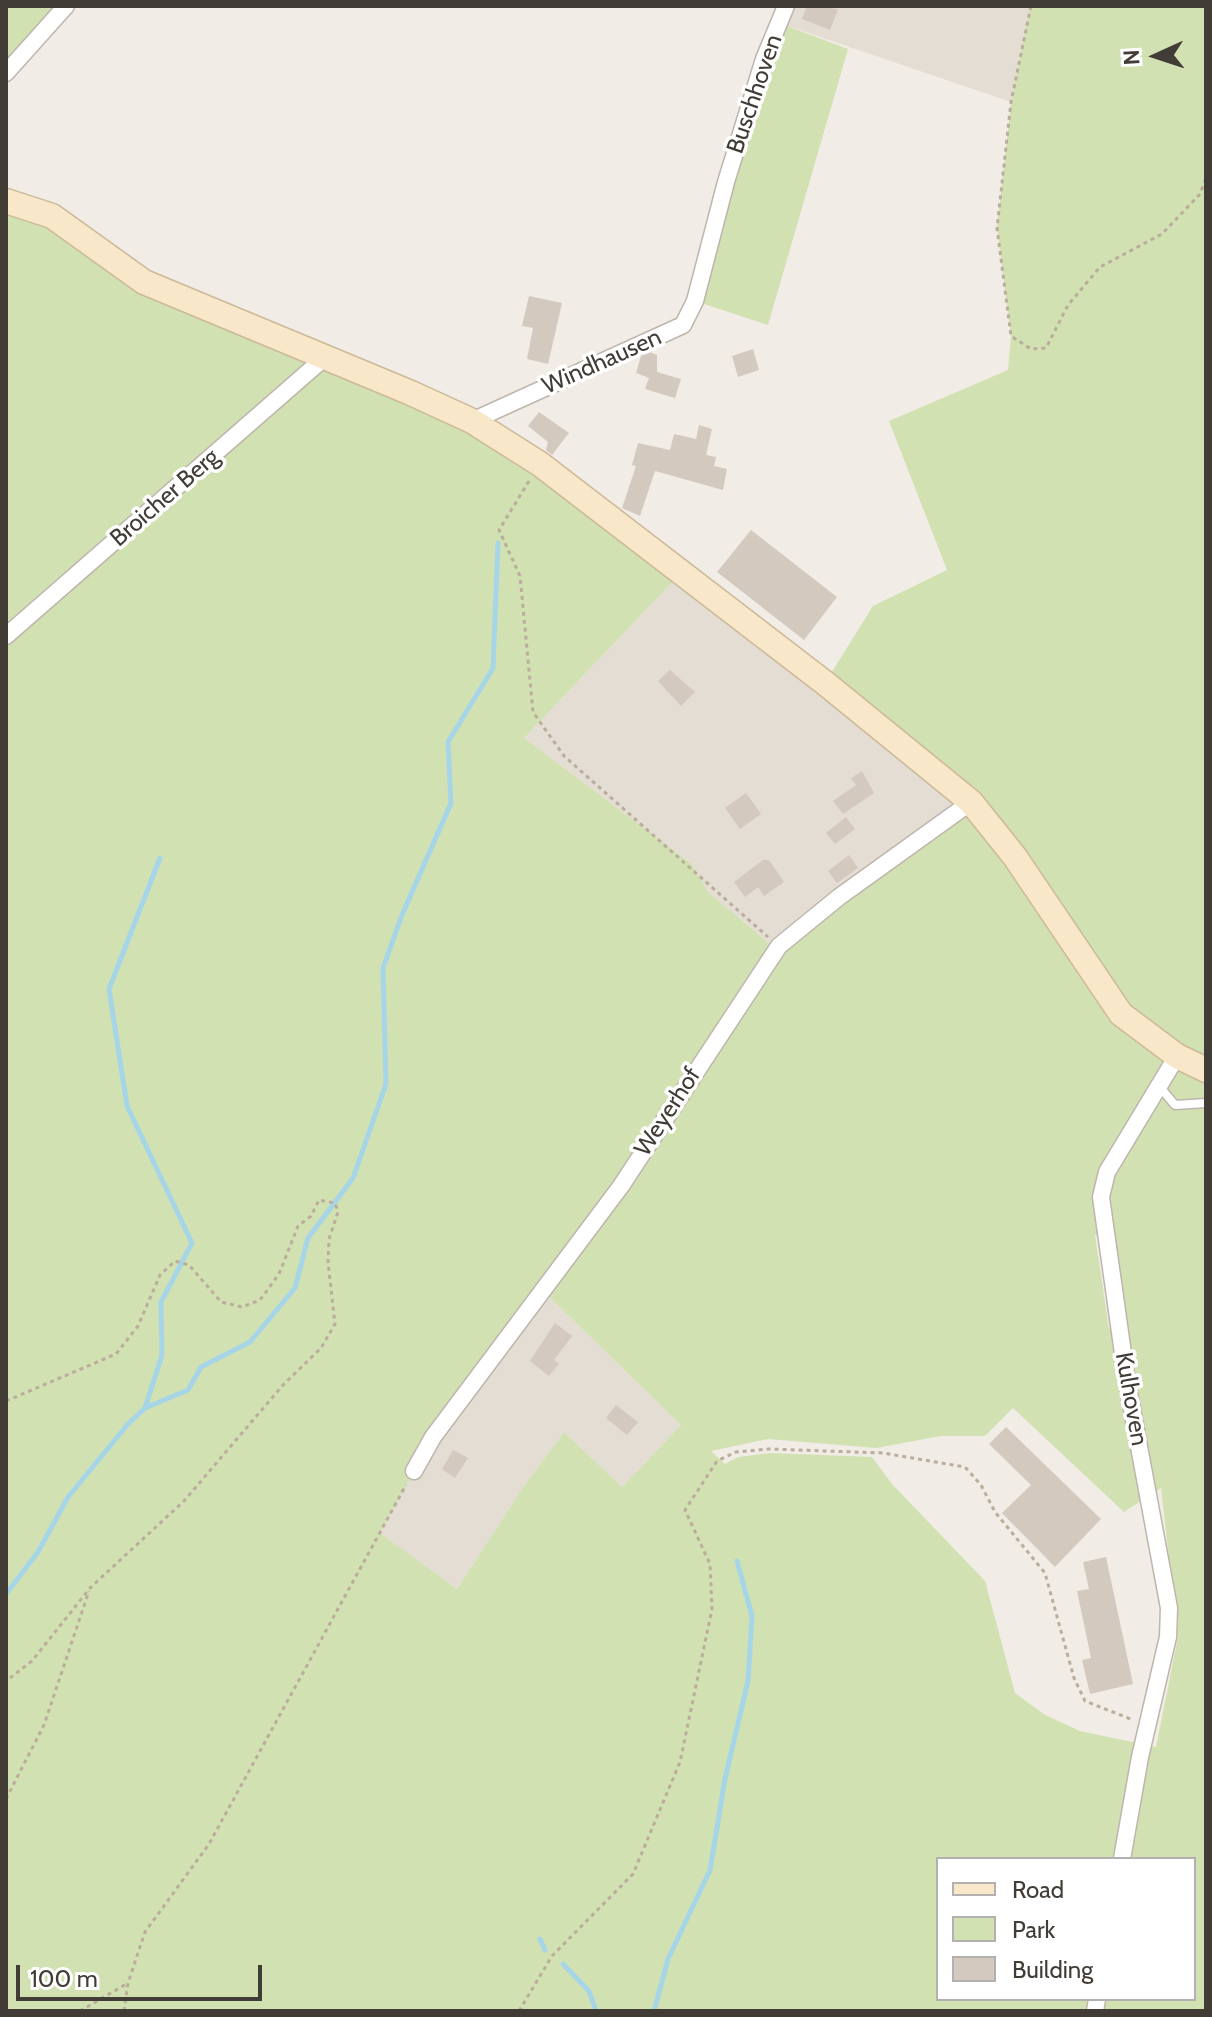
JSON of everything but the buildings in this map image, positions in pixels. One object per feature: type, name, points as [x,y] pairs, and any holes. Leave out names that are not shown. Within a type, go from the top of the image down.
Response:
[{"type":"street","points":[[6,73],[66,6]]},
{"type":"street","name":"Buschhoven","points":[[726,182],[764,59],[786,6]]},
{"type":"street","name":"Windhausen","points":[[472,421],[683,325],[695,301],[726,182]]},
{"type":"street","points":[[6,201],[52,216],[144,282],[472,421],[540,464],[825,683],[971,802],[1015,857],[1121,1014],[1177,1056],[1206,1070]]},
{"type":"street","name":"Broicher Berg","points":[[6,636],[323,359]]},
{"type":"street","name":"Weyerhof","points":[[414,1471],[433,1437],[621,1186],[779,946],[971,802]]},
{"type":"street","name":"Kulhoven","points":[[1122,1857],[1140,1757],[1168,1637],[1169,1608],[1127,1382],[1101,1197],[1107,1172],[1177,1056]]},
{"type":"lane","points":[[1159,1085],[1175,1105],[1206,1103]]},
{"type":"path","points":[[1031,6],[1011,102],[997,228],[1011,336],[1031,349],[1046,348],[1068,305],[1100,267],[1162,234],[1200,194],[1206,178]]},
{"type":"path","points":[[540,464],[499,530],[520,576],[533,712],[564,756],[779,946]]},
{"type":"path","points":[[6,1401],[116,1354],[138,1326],[160,1275],[175,1261],[189,1265],[221,1302],[242,1307],[260,1300],[279,1274],[298,1226],[311,1216],[319,1200],[333,1202],[338,1212],[329,1239],[328,1262],[335,1324],[321,1348],[283,1385],[184,1501],[90,1588],[32,1661],[6,1681]]},
{"type":"path","points":[[519,2011],[552,1956],[633,1874],[680,1762],[712,1609],[710,1564],[685,1510],[717,1461],[736,1452],[769,1449],[868,1452],[965,1467],[981,1485],[995,1512],[1045,1573],[1074,1678],[1085,1701],[1148,1726]]},
{"type":"path","points":[[124,2011],[128,1983],[145,1932],[209,1844],[414,1471]]},
{"type":"path","points":[[6,1799],[44,1725],[90,1588]]},
{"type":"path","points":[[80,2011],[128,1983]]},
{"type":"shaded area","points":[[786,6],[1030,6],[1011,102],[779,23]]},
{"type":"shaded area","points":[[681,573],[971,802],[771,945],[708,892],[693,865],[524,738]]},
{"type":"shaded area","points":[[542,1290],[681,1425],[622,1487],[564,1432],[522,1489],[457,1589],[380,1533],[414,1471]]},
{"type":"green space","points":[[6,6],[66,6],[6,72]]},
{"type":"green space","points":[[1030,6],[1206,6],[1206,2011],[6,2011],[6,201],[52,216],[144,282],[472,421],[540,464],[681,573],[524,738],[693,865],[708,892],[771,945],[971,802],[1040,893],[1014,849],[964,788],[825,683],[873,606],[947,570],[889,421],[1008,370],[1011,336],[997,228],[1011,102]],"holes":[[[1095,1235],[1113,1244],[1124,1318],[1109,1329]],[[542,1290],[681,1425],[622,1487],[564,1432],[522,1489],[457,1589],[380,1533],[433,1437]],[[1013,1408],[1124,1512],[1161,1488],[1178,1637],[1156,1747],[1080,1731],[1045,1715],[1015,1693],[985,1581],[892,1484],[872,1457],[771,1453],[738,1457],[725,1464],[711,1451],[768,1439],[876,1448],[941,1436],[985,1436]]]},
{"type":"green space","points":[[779,23],[848,49],[768,325],[695,301]]},
{"type":"waterway","points":[[145,1408],[188,1390],[201,1367],[250,1342],[295,1288],[308,1238],[353,1178],[386,1084],[383,968],[402,915],[451,803],[448,742],[493,668],[498,543]]},
{"type":"waterway","points":[[6,1594],[38,1552],[68,1497],[145,1408],[162,1355],[161,1302],[192,1243],[127,1106],[109,989],[160,858]]},
{"type":"waterway","points":[[654,2011],[668,1959],[710,1870],[725,1779],[748,1681],[752,1616],[737,1561]]},
{"type":"waterway","points":[[540,1939],[545,1950]]},
{"type":"waterway","points":[[563,1964],[589,1991],[596,2011]]}]
